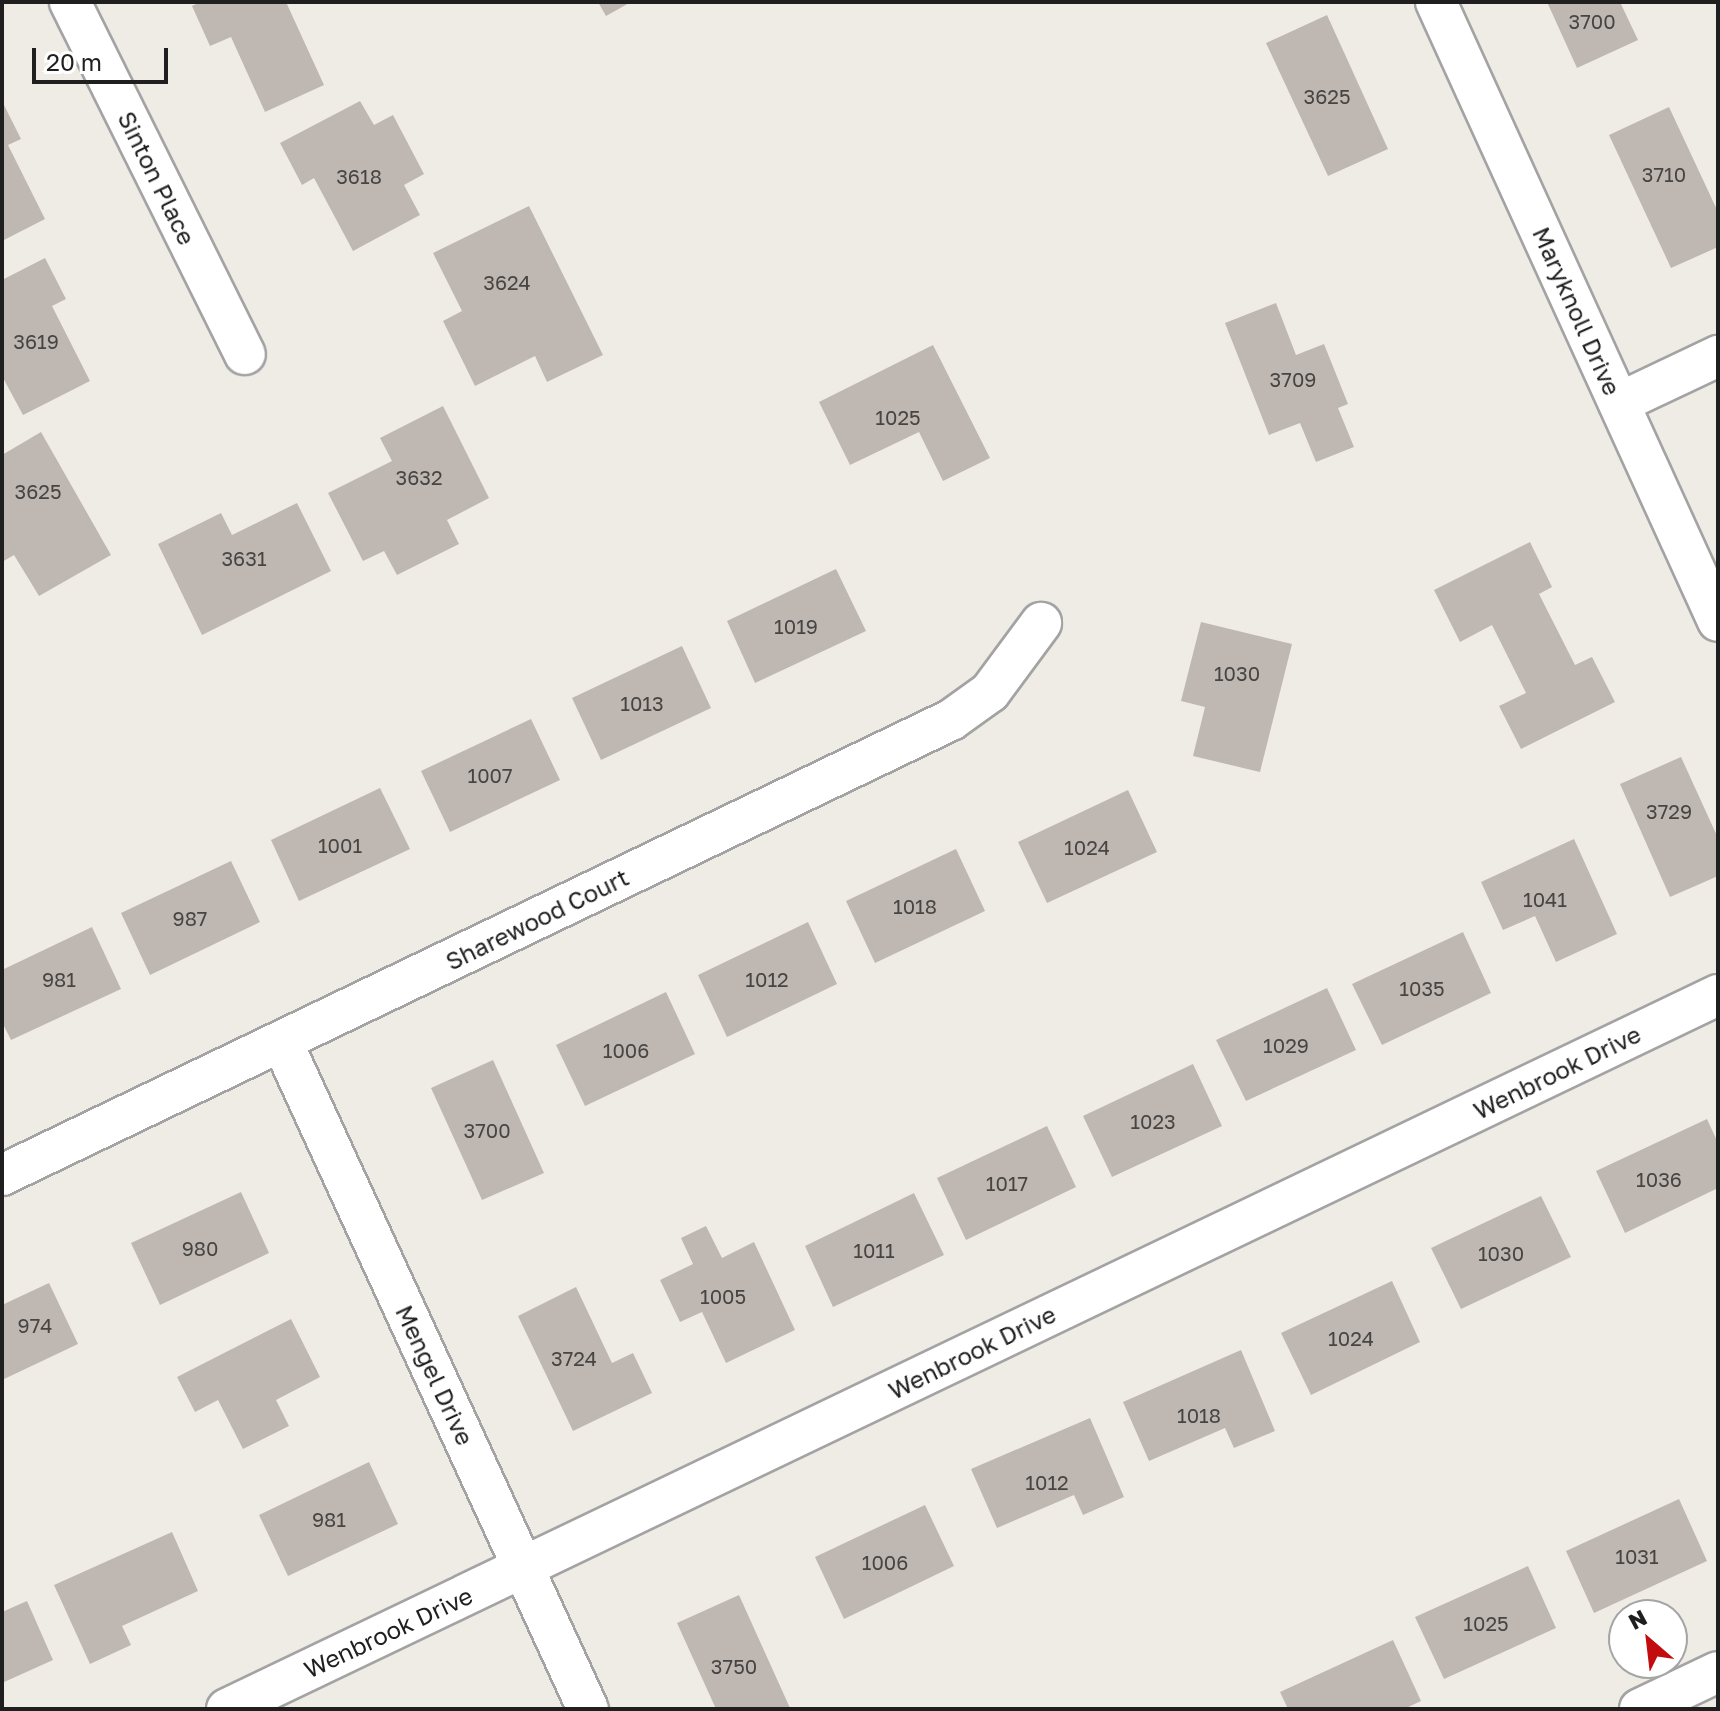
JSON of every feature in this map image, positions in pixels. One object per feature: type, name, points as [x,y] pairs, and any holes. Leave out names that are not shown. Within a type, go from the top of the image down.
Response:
[{"type":"street","name":"Sinton Place","points":[[70,2],[245,354]]},
{"type":"street","name":"Maryknoll Drive","points":[[1436,2],[1718,621]]},
{"type":"street","points":[[1619,403],[1718,356]]},
{"type":"street","name":"Sharewood Court","points":[[2,1175],[951,720],[990,692],[1041,623]]},
{"type":"street","name":"Wenbrook Drive","points":[[227,1709],[1718,995]]},
{"type":"street","name":"Mengel Drive","points":[[282,1042],[588,1709]]},
{"type":"street","points":[[1640,1709],[1718,1672]]},
{"type":"building","points":[[200,2],[286,2],[324,85],[265,112],[231,37],[210,46],[192,6]]},
{"type":"building","points":[[598,2],[631,2],[606,16]]},
{"type":"building","points":[[1547,2],[1620,2],[1638,40],[1577,68]]},
{"type":"building","points":[[1327,15],[1388,149],[1328,176],[1266,43]]},
{"type":"building","points":[[2,101],[21,139],[8,145],[45,219],[2,241]]},
{"type":"building","points":[[360,101],[374,125],[393,115],[424,174],[404,185],[420,215],[353,251],[314,178],[302,185],[280,143]]},
{"type":"building","points":[[1669,107],[1718,212],[1718,247],[1671,268],[1609,135]]},
{"type":"building","points":[[529,206],[603,355],[547,382],[535,356],[475,386],[443,321],[462,311],[433,253]]},
{"type":"building","points":[[45,258],[66,299],[52,306],[90,381],[23,415],[2,376],[2,280]]},
{"type":"building","points":[[1276,303],[1296,355],[1324,344],[1348,404],[1338,408],[1354,447],[1316,462],[1300,423],[1269,435],[1225,323]]},
{"type":"building","points":[[933,345],[990,458],[943,481],[919,432],[850,465],[819,402]]},
{"type":"building","points":[[443,406],[489,498],[447,520],[459,544],[397,575],[384,551],[363,561],[328,493],[392,461],[380,438]]},
{"type":"building","points":[[41,432],[111,555],[39,596],[14,555],[2,562],[2,455]]},
{"type":"building","points":[[297,503],[331,571],[202,635],[158,544],[221,513],[232,535]]},
{"type":"building","points":[[1530,542],[1552,587],[1539,594],[1575,665],[1592,657],[1615,702],[1521,749],[1499,706],[1526,693],[1492,625],[1460,642],[1434,590]]},
{"type":"building","points":[[836,569],[866,631],[755,683],[727,621]]},
{"type":"building","points":[[1201,622],[1292,644],[1260,772],[1193,756],[1205,707],[1181,701]]},
{"type":"building","points":[[682,646],[711,708],[601,760],[572,698]]},
{"type":"building","points":[[531,719],[560,780],[450,832],[421,771]]},
{"type":"building","points":[[1681,757],[1718,838],[1718,876],[1670,897],[1620,784]]},
{"type":"building","points":[[380,788],[410,849],[299,901],[271,840]]},
{"type":"building","points":[[1128,790],[1157,852],[1047,903],[1018,842]]},
{"type":"building","points":[[1574,839],[1617,934],[1556,962],[1535,916],[1503,930],[1481,882]]},
{"type":"building","points":[[956,849],[985,911],[875,963],[846,901]]},
{"type":"building","points":[[231,861],[260,922],[150,975],[121,913]]},
{"type":"building","points":[[808,922],[837,984],[727,1037],[698,975]]},
{"type":"building","points":[[92,927],[121,989],[11,1040],[2,1022],[2,970]]},
{"type":"building","points":[[1463,932],[1491,993],[1382,1045],[1352,984]]},
{"type":"building","points":[[1327,988],[1356,1050],[1246,1101],[1216,1040]]},
{"type":"building","points":[[666,992],[695,1054],[585,1106],[556,1045]]},
{"type":"building","points":[[493,1060],[544,1173],[482,1200],[431,1088]]},
{"type":"building","points":[[1193,1064],[1222,1126],[1112,1177],[1083,1116]]},
{"type":"building","points":[[1707,1119],[1718,1143],[1718,1188],[1625,1233],[1596,1171]]},
{"type":"building","points":[[1047,1126],[1076,1187],[966,1240],[937,1178]]},
{"type":"building","points":[[241,1192],[269,1253],[160,1305],[131,1243]]},
{"type":"building","points":[[914,1193],[944,1255],[833,1307],[805,1246]]},
{"type":"building","points":[[1541,1196],[1571,1257],[1461,1309],[1431,1248]]},
{"type":"building","points":[[706,1226],[722,1258],[754,1242],[795,1330],[726,1363],[702,1312],[680,1322],[660,1280],[693,1264],[681,1238]]},
{"type":"building","points":[[1392,1281],[1420,1342],[1311,1395],[1281,1333]]},
{"type":"building","points":[[49,1283],[78,1344],[2,1380],[2,1305]]},
{"type":"building","points":[[576,1287],[612,1363],[633,1353],[652,1393],[573,1431],[518,1316]]},
{"type":"building","points":[[291,1319],[320,1377],[276,1400],[289,1426],[243,1449],[218,1400],[195,1412],[177,1377]]},
{"type":"building","points":[[1241,1350],[1275,1431],[1234,1448],[1225,1428],[1149,1461],[1123,1402]]},
{"type":"building","points":[[1090,1418],[1124,1497],[1083,1515],[1074,1495],[997,1528],[971,1469]]},
{"type":"building","points":[[369,1462],[398,1524],[288,1576],[259,1515]]},
{"type":"building","points":[[1679,1499],[1707,1561],[1624,1599],[1608,1599],[1608,1607],[1594,1613],[1566,1551]]},
{"type":"building","points":[[925,1505],[954,1566],[844,1619],[815,1557]]},
{"type":"building","points":[[172,1532],[198,1591],[122,1626],[131,1645],[90,1664],[54,1585]]},
{"type":"building","points":[[1528,1566],[1556,1628],[1444,1679],[1415,1617]]},
{"type":"building","points":[[739,1595],[788,1709],[716,1709],[677,1623]]},
{"type":"building","points":[[27,1601],[53,1660],[2,1683],[2,1612]]},
{"type":"building","points":[[1393,1640],[1421,1701],[1404,1709],[1288,1709],[1280,1692]]}]
